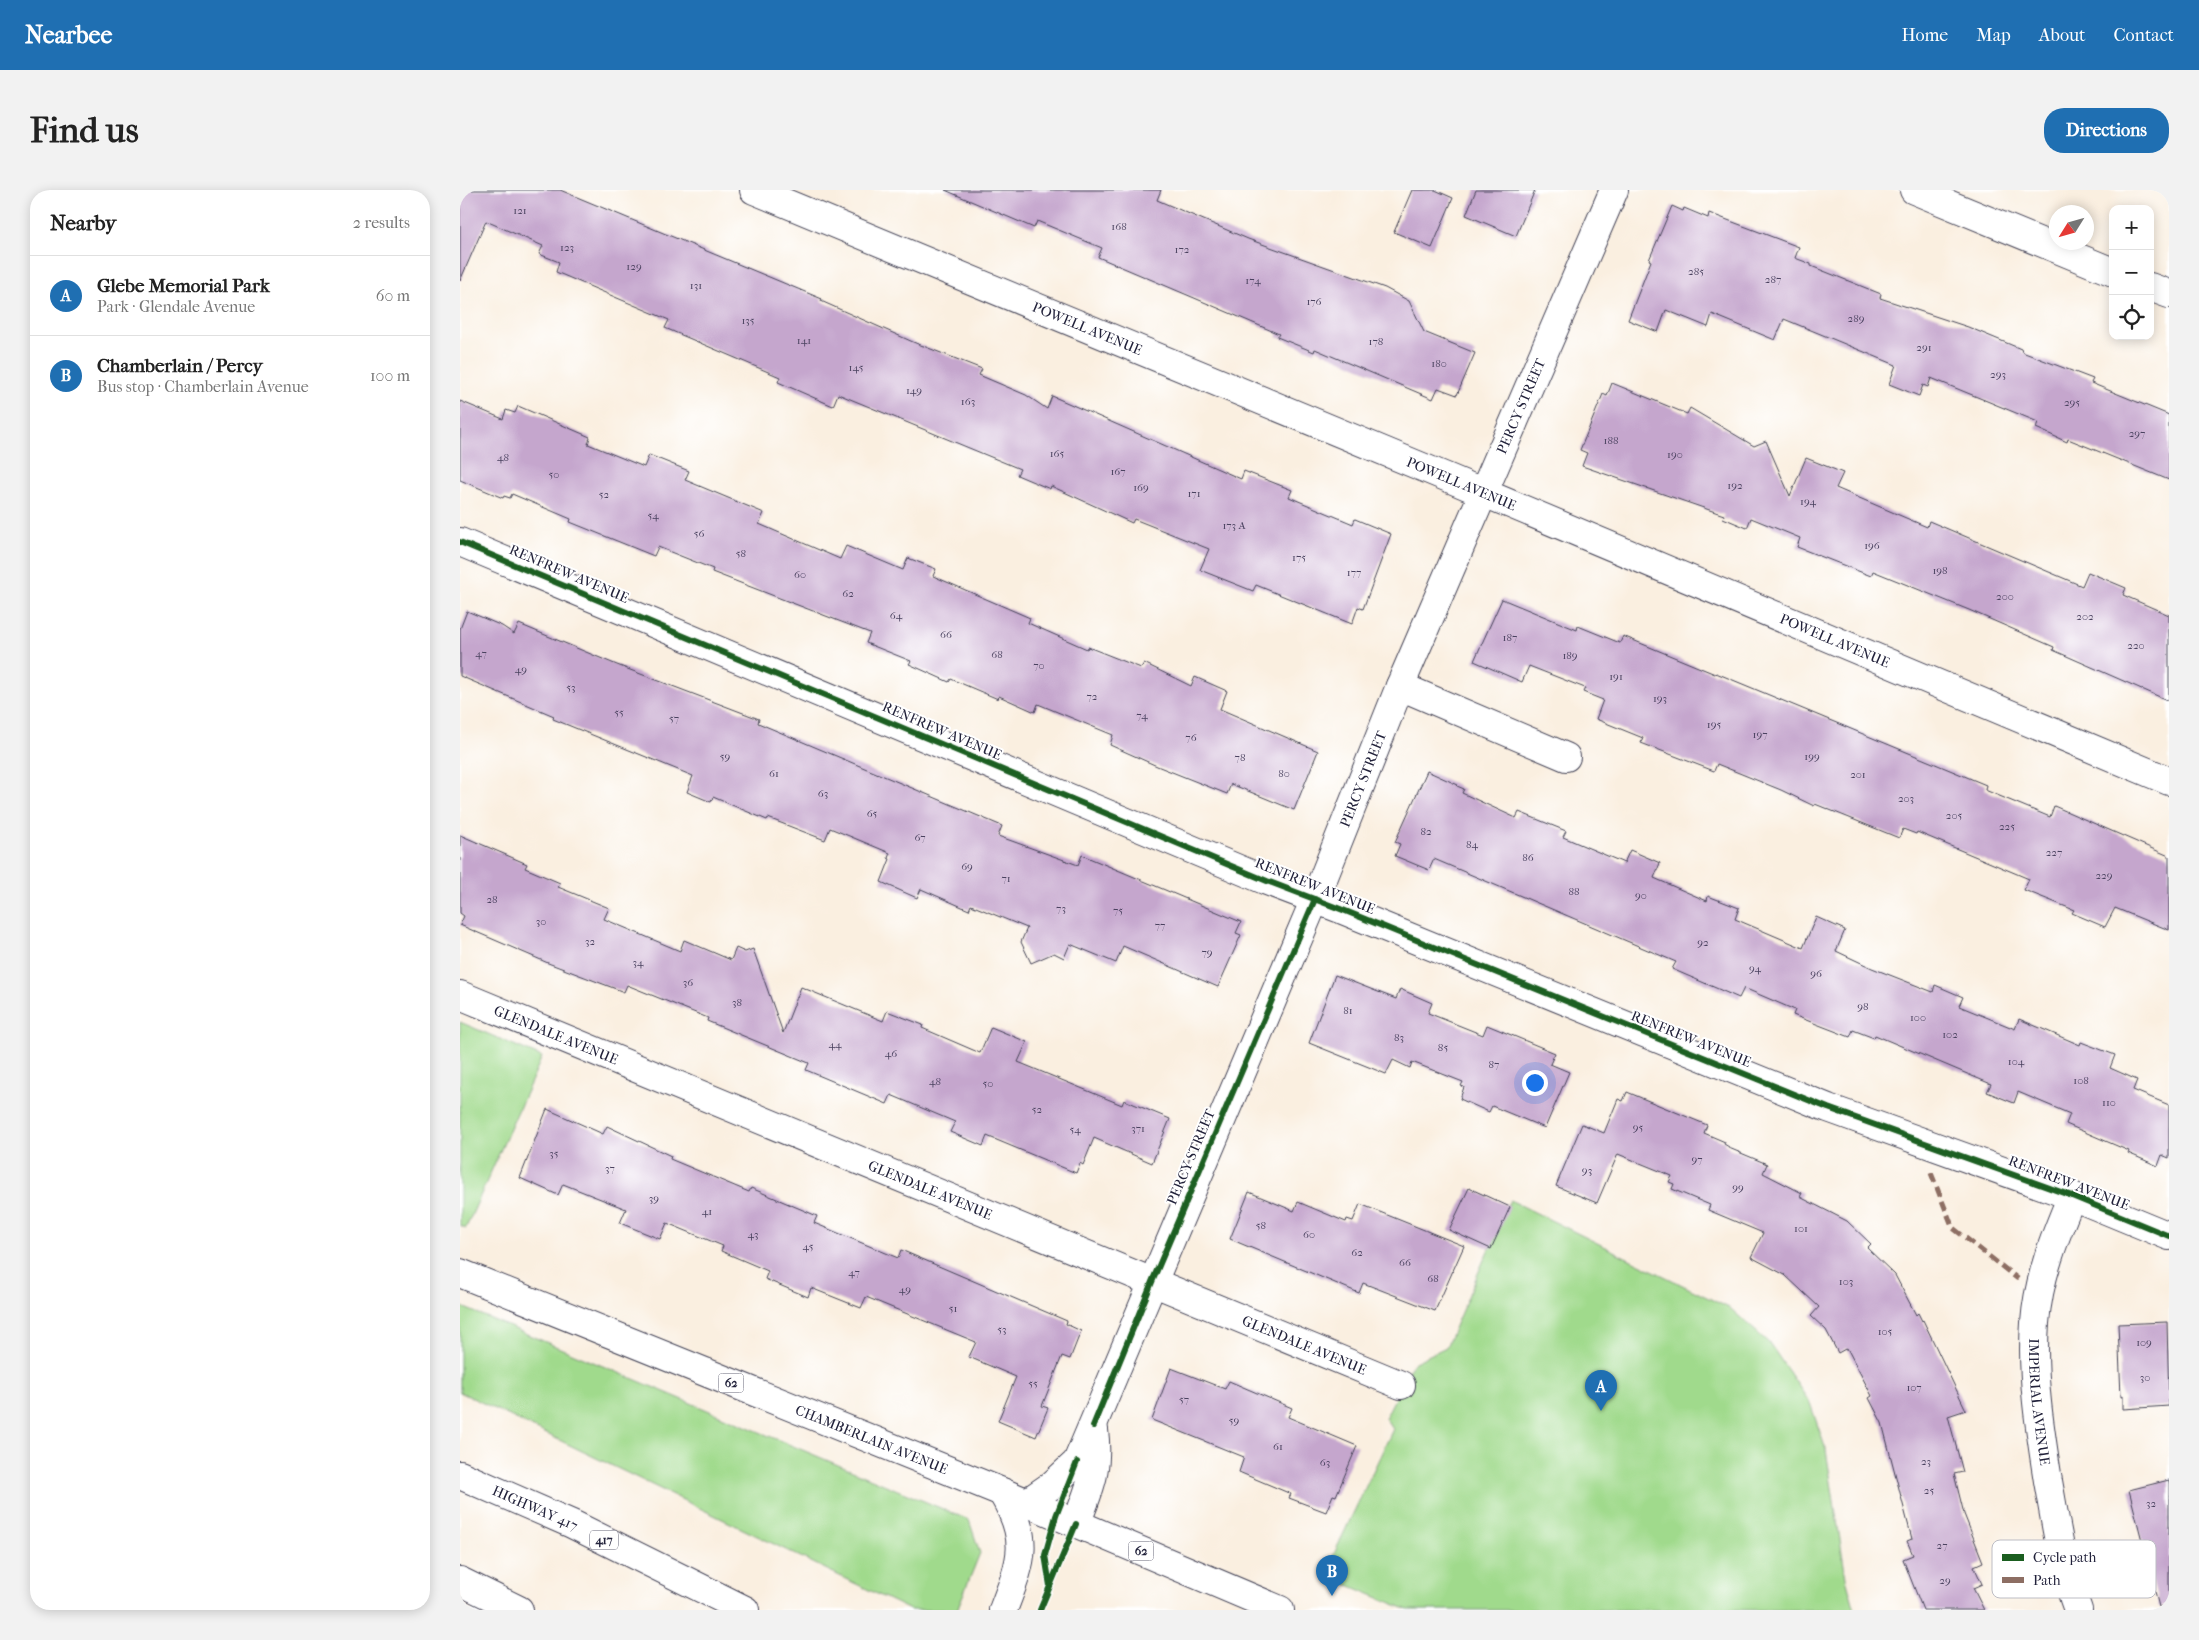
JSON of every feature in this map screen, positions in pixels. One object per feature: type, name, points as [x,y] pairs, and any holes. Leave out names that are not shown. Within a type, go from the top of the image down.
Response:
[{"type":"main road","name":"POWELL AVENUE","points":[[754,190],[1484,493],[2169,781]]},
{"type":"main road","name":"PERCY STREET","points":[[1014,1498],[1052,1485],[1077,1462],[1314,899],[1400,686],[1614,190]]},
{"type":"main road","points":[[1914,190],[2109,270]]},
{"type":"main road","points":[[2154,288],[2169,294]]},
{"type":"main road","name":"RENFREW AVENUE","points":[[460,542],[1268,881],[1828,1108],[2072,1196],[2169,1236]]},
{"type":"main road","points":[[1400,686],[1566,757]]},
{"type":"main road","name":"GLENDALE AVENUE","points":[[460,994],[1401,1384]]},
{"type":"main road","name":"IMPERIAL AVENUE","points":[[2058,1540],[2043,1449],[2036,1392],[2035,1333],[2039,1296],[2050,1255],[2072,1196]]},
{"type":"main road","name":"CHAMBERLAIN AVENUE","points":[[460,1273],[1014,1498],[1280,1610]]},
{"type":"main road","points":[[1076,1524],[1096,1468],[1097,1451],[1093,1426]]},
{"type":"main road","name":"HIGHWAY 417","points":[[460,1474],[572,1524],[745,1610]]},
{"type":"main road","points":[[1002,1610],[1016,1577],[1022,1545],[1012,1511],[1014,1498]]},
{"type":"main road","points":[[460,1581],[519,1610]]},
{"type":"main road","name":"IMPERIAL AVENUE","points":[[2074,1598],[2078,1610]]},
{"type":"green space","points":[[460,1022],[542,1057],[466,1228],[460,1225]]},
{"type":"green space","points":[[1510,1200],[1731,1309],[1770,1344],[1810,1403],[1826,1450],[1846,1578],[1855,1610],[1408,1610],[1324,1575],[1393,1429],[1385,1418],[1413,1363],[1446,1347]]},
{"type":"green space","points":[[460,1306],[969,1520],[980,1553],[957,1610],[910,1610],[460,1392]]},
{"type":"building","points":[[460,190],[560,190],[822,299],[821,301],[913,342],[982,369],[979,375],[1026,395],[1047,409],[1052,396],[1241,479],[1244,471],[1292,490],[1289,497],[1353,524],[1355,519],[1391,534],[1363,609],[1358,607],[1352,624],[1256,585],[1253,591],[1200,570],[1209,549],[1134,519],[1132,523],[1051,486],[1050,489],[1017,475],[1020,469],[838,394],[833,406],[778,382],[780,377],[665,328],[669,320],[556,272],[559,262],[539,254],[543,246],[486,221],[460,281]]},
{"type":"building","points":[[945,190],[1161,190],[1157,200],[1248,239],[1385,288],[1409,301],[1424,332],[1475,353],[1457,395],[1438,388],[1433,399],[1315,349],[1314,352],[1277,337],[1279,334],[1098,257],[1102,248],[1037,221],[1034,228]]},
{"type":"building","points":[[1412,190],[1435,190],[1453,198],[1432,248],[1394,232]]},
{"type":"building","points":[[1476,190],[1535,190],[1516,236],[1466,215]]},
{"type":"building","points":[[1672,206],[1683,211],[1684,208],[1708,218],[1709,213],[1799,247],[1795,258],[1881,294],[1880,298],[1968,327],[2021,349],[2022,352],[2093,379],[2091,383],[2169,415],[2169,480],[2068,439],[2067,442],[2036,428],[2038,422],[1931,378],[1928,387],[1923,385],[1919,396],[1889,384],[1896,365],[1784,319],[1775,340],[1712,314],[1708,327],[1666,310],[1658,332],[1628,320],[1651,261],[1649,260]]},
{"type":"building","points":[[1612,383],[1687,414],[1690,408],[1754,446],[1766,441],[1790,496],[1806,458],[1843,473],[1836,488],[1927,527],[1929,521],[2082,586],[2088,572],[2126,588],[2123,595],[2169,615],[2169,701],[2053,650],[2054,647],[1969,610],[1873,571],[1871,576],[1797,547],[1800,538],[1751,518],[1747,528],[1723,518],[1724,515],[1582,466],[1587,453],[1580,450],[1603,394],[1607,396]]},
{"type":"building","points":[[460,401],[503,419],[506,410],[515,413],[518,406],[590,437],[588,444],[644,467],[649,455],[689,471],[685,480],[764,513],[759,524],[840,559],[846,546],[903,570],[908,558],[936,569],[933,576],[1030,618],[1028,623],[1087,649],[1088,647],[1141,668],[1144,663],[1191,686],[1195,677],[1227,691],[1220,709],[1318,751],[1294,810],[1231,784],[1227,794],[1157,766],[1110,745],[1113,735],[1038,704],[1035,712],[999,696],[998,699],[951,679],[949,682],[909,664],[911,661],[866,643],[870,633],[712,572],[713,569],[658,547],[654,556],[570,522],[571,519],[512,494],[510,498],[504,496],[503,498],[460,480]]},
{"type":"building","points":[[1502,599],[1577,630],[1578,626],[1620,643],[1623,636],[1986,785],[1985,790],[2050,817],[2054,806],[2169,856],[2169,930],[2115,908],[2105,927],[2072,913],[2074,910],[2024,890],[2029,879],[1917,832],[1916,834],[1903,829],[1899,838],[1815,804],[1814,806],[1781,790],[1717,764],[1714,771],[1641,743],[1643,738],[1596,719],[1603,700],[1583,692],[1585,688],[1529,666],[1522,682],[1474,661]]},
{"type":"building","points":[[467,611],[502,626],[514,634],[519,624],[617,665],[759,719],[758,723],[1002,826],[998,836],[1078,865],[1082,855],[1241,922],[1236,933],[1241,935],[1218,987],[1123,946],[1116,963],[1070,944],[1064,958],[1054,953],[1031,963],[1021,942],[1027,928],[971,905],[969,910],[921,889],[917,898],[881,882],[890,859],[888,858],[890,853],[830,828],[825,840],[768,818],[767,820],[713,797],[711,802],[687,792],[693,776],[553,719],[554,716],[460,676],[460,629]]},
{"type":"building","points":[[1427,771],[1458,785],[1464,789],[1462,793],[1516,818],[1519,812],[1566,831],[1563,837],[1624,863],[1630,850],[1660,863],[1654,878],[1707,901],[1708,896],[1739,908],[1735,919],[1803,948],[1816,917],[1845,930],[1836,951],[1872,968],[1933,992],[1935,985],[1963,997],[1959,1006],[2015,1029],[2019,1019],[2080,1045],[2081,1042],[2115,1055],[2110,1068],[2137,1080],[2133,1090],[2169,1105],[2169,1158],[2162,1155],[2158,1166],[2128,1153],[2129,1151],[2066,1124],[2070,1114],[2018,1092],[2014,1103],[1987,1092],[1991,1084],[1875,1035],[1874,1038],[1853,1030],[1850,1037],[1793,1015],[1795,1010],[1744,988],[1739,998],[1672,969],[1676,962],[1434,859],[1429,870],[1395,856],[1400,844],[1395,842]]},
{"type":"building","points":[[460,835],[527,864],[525,868],[560,883],[558,887],[609,908],[604,919],[680,951],[684,940],[731,960],[736,948],[745,952],[753,949],[783,1033],[801,987],[883,1021],[887,1011],[923,1025],[922,1028],[980,1053],[991,1027],[1027,1042],[1018,1062],[1122,1105],[1124,1100],[1170,1119],[1152,1163],[1094,1138],[1083,1165],[1080,1163],[1076,1173],[987,1136],[983,1146],[950,1132],[955,1122],[891,1095],[887,1104],[806,1070],[809,1063],[707,1021],[708,1018],[627,985],[624,992],[548,963],[460,925],[464,916],[460,913]]},
{"type":"building","points":[[1335,975],[1396,999],[1400,989],[1432,1003],[1428,1013],[1483,1035],[1487,1025],[1555,1053],[1550,1064],[1569,1072],[1545,1128],[1492,1106],[1489,1112],[1460,1099],[1464,1087],[1461,1086],[1463,1082],[1412,1062],[1410,1068],[1393,1060],[1386,1074],[1309,1043]]},
{"type":"building","points":[[1627,1092],[1707,1125],[1704,1133],[1725,1142],[1724,1144],[1729,1148],[1767,1164],[1763,1173],[1802,1193],[1800,1197],[1847,1221],[1871,1244],[1867,1248],[1895,1275],[1916,1315],[1918,1313],[1923,1320],[1966,1410],[1948,1416],[1963,1472],[1954,1474],[1964,1514],[1983,1562],[1974,1566],[1982,1584],[1973,1588],[1984,1610],[1923,1610],[1903,1559],[1913,1555],[1907,1541],[1912,1539],[1882,1423],[1869,1398],[1872,1396],[1847,1348],[1838,1353],[1826,1330],[1811,1316],[1819,1307],[1785,1275],[1751,1257],[1763,1233],[1708,1210],[1710,1205],[1672,1189],[1674,1184],[1669,1182],[1672,1176],[1618,1154],[1597,1203],[1556,1186],[1582,1124],[1604,1133],[1618,1099],[1623,1101]]},
{"type":"building","points":[[547,1109],[603,1134],[607,1126],[671,1156],[670,1159],[749,1192],[751,1188],[817,1216],[814,1223],[898,1258],[901,1250],[1067,1321],[1066,1324],[1081,1331],[1070,1359],[1062,1356],[1042,1406],[1048,1408],[1036,1437],[998,1421],[1016,1377],[969,1357],[976,1342],[866,1297],[861,1308],[811,1288],[808,1297],[765,1279],[768,1271],[721,1251],[723,1246],[667,1223],[660,1239],[620,1223],[626,1209],[563,1184],[558,1195],[520,1178]]},
{"type":"building","points":[[1469,1188],[1510,1207],[1491,1249],[1449,1230]]},
{"type":"building","points":[[1249,1192],[1294,1211],[1298,1202],[1346,1222],[1347,1219],[1353,1221],[1360,1204],[1464,1246],[1435,1311],[1363,1283],[1359,1293],[1230,1239]]},
{"type":"building","points":[[2167,1322],[2169,1406],[2123,1409],[2118,1324]]},
{"type":"building","points":[[1171,1368],[1225,1389],[1229,1381],[1292,1408],[1288,1417],[1357,1446],[1336,1496],[1333,1495],[1326,1512],[1289,1498],[1291,1494],[1239,1472],[1244,1457],[1152,1420]]},
{"type":"building","points":[[2169,1480],[2169,1606],[2159,1607],[2156,1595],[2156,1540],[2142,1540],[2129,1490]]},
{"type":"marked path","points":[[1931,1173],[1953,1228],[2018,1279]]},
{"type":"cycle path","points":[[460,542],[1267,881],[1343,910],[1828,1108],[2072,1196],[2169,1236]]},
{"type":"cycle path","points":[[1093,1426],[1152,1282],[1315,899]]},
{"type":"cycle path","points":[[1050,1586],[1045,1555],[1056,1516],[1077,1462]]},
{"type":"cycle path","points":[[1040,1610],[1076,1524]]},
{"type":"place","name":"Glebe Memorial Park","points":[[1601,1411]]},
{"type":"place","name":"Chamberlain / Percy","points":[[1332,1596]]}]
